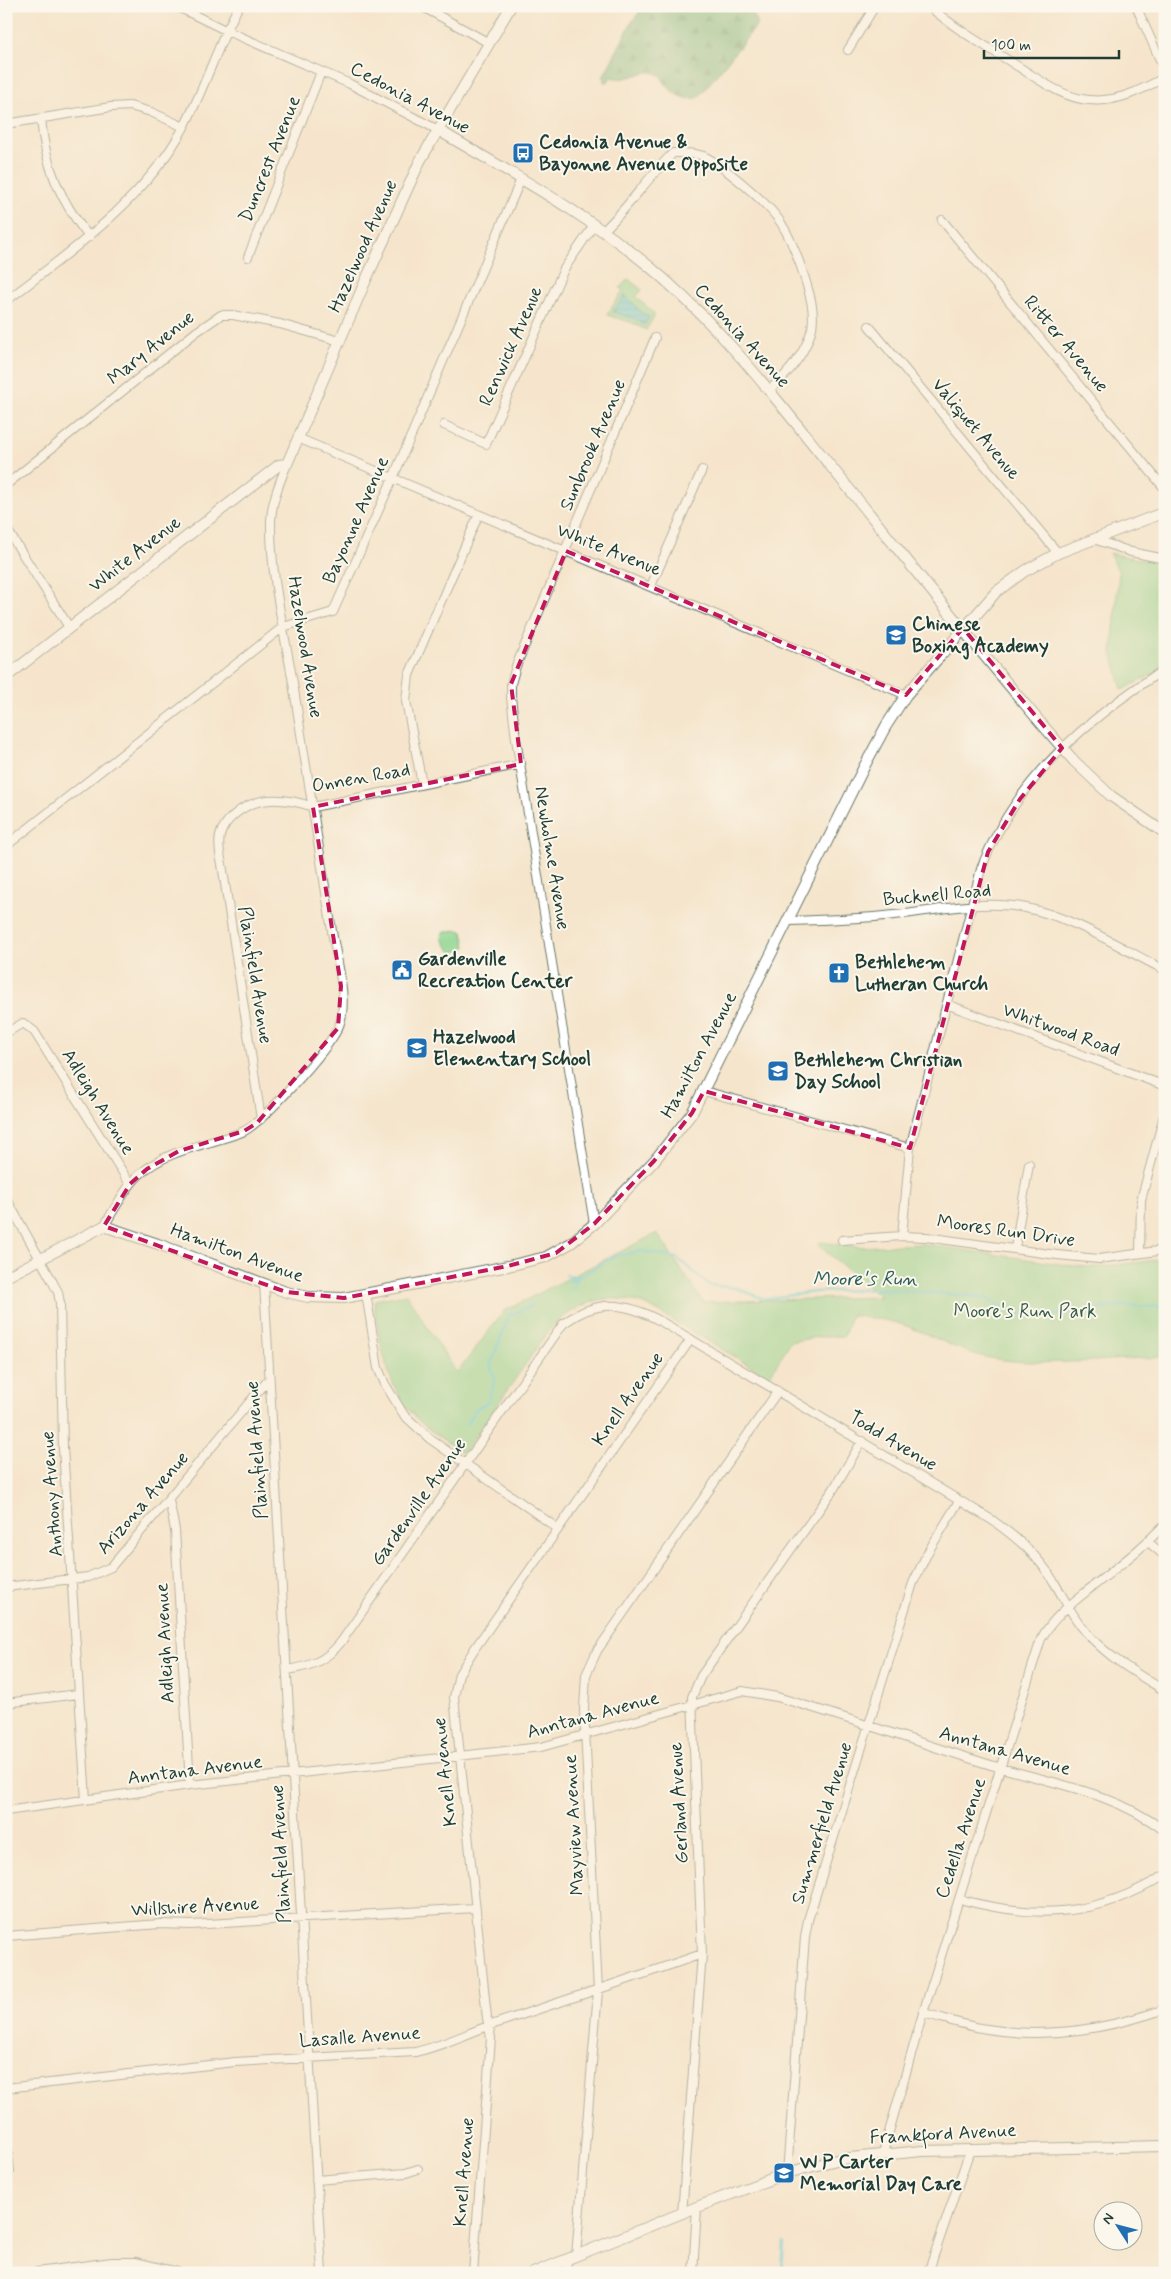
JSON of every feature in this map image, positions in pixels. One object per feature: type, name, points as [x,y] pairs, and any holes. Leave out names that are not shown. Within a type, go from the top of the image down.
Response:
[{"type":"street","name":"Cedonia Avenue","points":[[176,6],[357,88],[438,130],[521,179],[598,228],[664,279],[710,323],[768,390],[1062,748],[1106,792],[1165,834]]},
{"type":"street","points":[[7,300],[89,237],[139,188],[184,128],[226,30],[239,6]]},
{"type":"street","points":[[421,6],[489,43]]},
{"type":"street","name":"Hazelwood Avenue","points":[[104,1226],[130,1184],[147,1169],[179,1151],[244,1131],[261,1119],[332,1039],[342,1019],[341,986],[275,583],[271,518],[276,489],[409,183],[511,6]]},
{"type":"street","points":[[848,50],[875,6]]},
{"type":"street","points":[[929,6],[962,32],[1036,78],[1080,99],[1097,101],[1118,98],[1165,77]]},
{"type":"street","points":[[1136,6],[1165,71]]},
{"type":"street","name":"Duncrest Avenue","points":[[248,257],[322,72]]},
{"type":"street","points":[[6,124],[111,107],[130,106],[151,112],[184,128]]},
{"type":"street","points":[[40,119],[45,146],[59,194],[73,217],[89,237]]},
{"type":"street","points":[[598,228],[626,209],[673,154],[687,152],[704,157],[762,201],[781,222],[798,258],[811,298],[813,313],[812,328],[796,363],[768,390]]},
{"type":"street","name":"Bayonne Avenue","points":[[6,846],[283,627],[333,612],[393,478],[521,179]]},
{"type":"street","name":"Ritter Avenue","points":[[942,220],[1165,489]]},
{"type":"street","name":"Renwick Avenue","points":[[444,425],[486,444],[564,269],[598,228]]},
{"type":"street","name":"Mary Avenue","points":[[6,485],[196,332],[221,315],[252,318],[340,341]]},
{"type":"street","name":"Valiquet Avenue","points":[[869,326],[1058,553]]},
{"type":"street","name":"Sunbrook Avenue","points":[[521,764],[513,714],[511,684],[516,666],[655,338]]},
{"type":"street","name":"White Avenue","points":[[298,438],[478,516],[651,586],[906,695]]},
{"type":"street","name":"White Avenue","points":[[6,677],[279,465],[287,464]]},
{"type":"street","points":[[651,586],[702,470]]},
{"type":"street","name":"Hamilton Avenue","points":[[104,1226],[264,1284],[308,1297],[344,1298],[508,1266],[546,1257],[564,1248],[594,1224],[675,1136],[692,1113],[876,744],[906,695],[986,602],[1012,579],[1058,553],[1165,512]]},
{"type":"street","points":[[422,784],[406,701],[409,675],[478,516]]},
{"type":"street","points":[[6,528],[69,627]]},
{"type":"street","points":[[1094,539],[1131,552],[1165,559]]},
{"type":"street","points":[[902,1236],[910,1148],[981,869],[995,838],[1020,799],[1062,748],[1107,710],[1165,669]]},
{"type":"street","name":"Onnen Road","points":[[220,835],[223,827],[231,818],[248,805],[259,802],[291,801],[313,806],[521,764]]},
{"type":"street","name":"Newholme Avenue","points":[[521,764],[594,1224]]},
{"type":"street","name":"Plainfield Avenue","points":[[220,835],[223,872],[261,1119]]},
{"type":"street","name":"Bucknell Road","points":[[788,921],[894,915],[972,904],[1010,906],[1046,914],[1105,938],[1165,970]]},
{"type":"street","name":"Whitwood Road","points":[[946,1004],[1165,1086]]},
{"type":"street","name":"Adleigh Avenue","points":[[6,1033],[23,1023],[31,1027],[130,1184]]},
{"type":"street","points":[[704,1091],[910,1148]]},
{"type":"street","points":[[1140,1254],[1141,1200],[1165,1112]]},
{"type":"street","points":[[1015,1248],[1029,1164]]},
{"type":"street","name":"Anthony Avenue","points":[[6,1198],[58,1292],[60,1303],[64,1448],[86,1800]]},
{"type":"street","points":[[6,1277],[104,1226]]},
{"type":"street","name":"Moores Run Drive","points":[[842,1240],[902,1236],[1099,1259],[1165,1250]]},
{"type":"street","name":"Plainfield Avenue","points":[[264,1284],[322,2273]]},
{"type":"street","points":[[366,1293],[378,1368],[388,1390],[404,1415],[417,1429],[557,1528]]},
{"type":"street","name":"Todd Avenue","points":[[559,1329],[568,1320],[585,1310],[620,1306],[638,1309],[862,1441],[992,1520],[1029,1548],[1054,1582],[1084,1630],[1102,1649],[1120,1663],[1165,1691]]},
{"type":"street","name":"Gardenville Avenue","points":[[288,1670],[311,1666],[331,1654],[559,1329]]},
{"type":"street","name":"Knell Avenue","points":[[473,2273],[491,2038],[459,1758],[454,1697],[459,1674],[557,1528],[691,1339]]},
{"type":"street","name":"Arizona Avenue","points":[[6,1587],[73,1579],[97,1574],[111,1567],[269,1379]]},
{"type":"street","name":"Mayview Avenue","points":[[566,2273],[572,2257],[598,1991],[584,1688],[591,1662],[597,1651],[778,1391]]},
{"type":"street","name":"Gerland Avenue","points":[[682,2214],[702,1954],[691,1705],[695,1687],[827,1498],[862,1441]]},
{"type":"street","name":"Adleigh Avenue","points":[[169,1500],[175,1530],[190,1785]]},
{"type":"street","name":"Summerfield Avenue","points":[[787,2173],[805,1937],[914,1583],[928,1552],[959,1501]]},
{"type":"street","name":"Cedella Avenue","points":[[883,2153],[923,2014],[1001,1768],[1036,1650],[1046,1629],[1068,1606],[1148,1542],[1165,1524]]},
{"type":"street","points":[[1148,1542],[1165,1556]]},
{"type":"street","name":"Anntana Avenue","points":[[6,1811],[190,1785],[459,1758],[541,1747],[742,1691],[750,1691],[814,1708],[1001,1768],[1112,1800],[1136,1812],[1165,1831]]},
{"type":"street","points":[[6,1703],[78,1694]]},
{"type":"street","points":[[959,1899],[993,1908],[1020,1912],[1066,1910],[1115,1900],[1165,1875]]},
{"type":"street","name":"Willshire Avenue","points":[[6,1936],[160,1924],[191,1925],[475,1908]]},
{"type":"street","name":"Lasalle Avenue","points":[[6,2088],[193,2066],[415,2052],[468,2036],[489,2026],[598,1991],[702,1954]]},
{"type":"street","points":[[923,2014],[987,2029],[1040,2032],[1100,2028],[1134,2020],[1165,2009]]},
{"type":"street","points":[[6,2135],[10,2172]]},
{"type":"street","name":"Frankford Avenue","points":[[533,2273],[682,2214],[697,2206],[787,2173],[840,2159],[883,2153],[1165,2146]]},
{"type":"street","points":[[928,2273],[970,2150]]},
{"type":"street","points":[[316,2180],[406,2173],[418,2169]]},
{"type":"street","points":[[693,2273],[697,2206]]},
{"type":"street","points":[[37,2273],[112,2263],[178,2273]]},
{"type":"highlighted area","points":[[566,551],[906,695],[963,628],[1062,748],[1020,799],[988,852],[910,1148],[704,1091],[692,1113],[654,1161],[594,1224],[556,1253],[508,1266],[344,1298],[286,1292],[104,1226],[130,1184],[147,1169],[179,1151],[244,1131],[257,1123],[338,1028],[341,986],[313,807],[521,764],[511,684]]},
{"type":"green space","points":[[644,6],[742,6],[754,15],[758,24],[698,98],[693,99],[679,96],[668,87],[660,75],[652,72],[624,78],[611,77],[608,82],[604,82],[603,77],[631,23]]},
{"type":"green space","points":[[628,279],[642,290],[636,297],[654,313],[646,330],[633,323],[607,315],[623,290],[620,288]]},
{"type":"green space","points":[[1109,553],[1143,560],[1165,559],[1165,668],[1122,690],[1112,652],[1119,572]]},
{"type":"green space","points":[[459,930],[463,932],[466,947],[463,950],[452,952],[443,940],[442,935],[443,932]]},
{"type":"green space","name":"Moore's Run Park","points":[[657,1233],[703,1302],[881,1297],[819,1246],[820,1242],[857,1247],[922,1244],[1074,1266],[1098,1267],[1165,1259],[1165,1357],[1051,1362],[1006,1360],[974,1354],[900,1324],[851,1315],[844,1336],[817,1337],[790,1342],[769,1377],[647,1305],[620,1299],[608,1299],[596,1300],[586,1304],[552,1326],[465,1451],[461,1452],[420,1422],[400,1397],[387,1368],[374,1305],[375,1300],[406,1294],[457,1373],[504,1311]]},
{"type":"water","points":[[625,295],[640,311],[649,317],[644,325],[635,319],[613,312]]},
{"type":"waterway","name":"Moore's Run","points":[[570,1282],[615,1256],[641,1251],[677,1258],[709,1285],[736,1288],[764,1299],[814,1292],[880,1289],[983,1297],[1014,1313],[1046,1316],[1119,1306],[1165,1307]]},
{"type":"waterway","name":"Moore's Run","points":[[566,1275],[577,1276]]},
{"type":"waterway","name":"Moore's Run","points":[[568,1279],[574,1277]]},
{"type":"waterway","name":"Moore's Run","points":[[573,1289],[577,1277]]},
{"type":"waterway","points":[[466,1424],[475,1410],[489,1401],[495,1377],[490,1367],[509,1315],[531,1306]]},
{"type":"waterway","points":[[782,2273],[784,2242]]},
{"type":"place","name":"Cedonia Avenue & Bayonne Avenue Opposite","points":[[523,153]]},
{"type":"place","name":"Chinese Boxing Academy","points":[[896,635]]},
{"type":"place","name":"Gardenville Recreation Center","points":[[402,970]]},
{"type":"place","name":"Bethlehem Lutheran Church","points":[[839,973]]},
{"type":"place","name":"Hazelwood Elementary School","points":[[417,1048]]},
{"type":"place","name":"Bethlehem Christian Day School","points":[[778,1071]]},
{"type":"place","name":"W P Carter Memorial Day Care","points":[[784,2173]]}]
